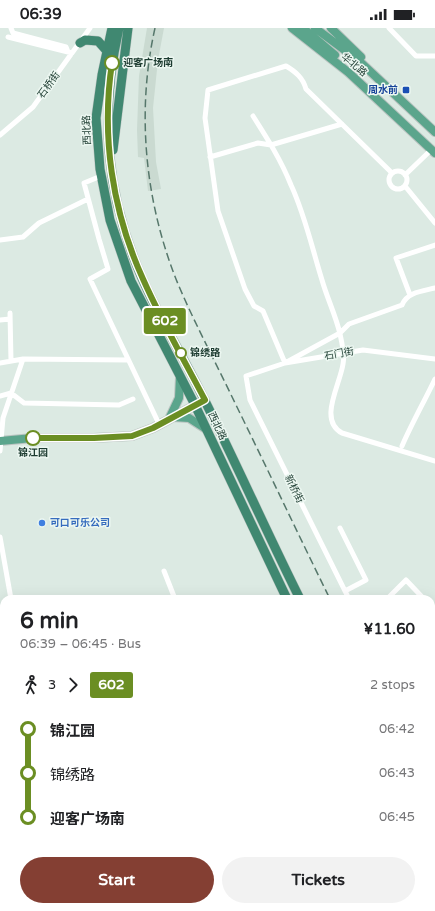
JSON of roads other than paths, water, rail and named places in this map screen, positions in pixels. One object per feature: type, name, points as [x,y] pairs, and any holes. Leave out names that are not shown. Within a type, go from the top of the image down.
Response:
[{"type":"highway","name":"西北路","points":[[112,28],[106,50],[96,118],[101,176],[110,220],[132,281],[195,405],[285,595]]},
{"type":"highway","name":"西北路","points":[[119,28],[110,75],[107,116],[111,167],[121,217],[142,278],[205,400],[298,595]]},
{"type":"highway","points":[[111,167],[128,28]]},
{"type":"highway","points":[[80,43],[85,40],[98,41],[106,50]]},
{"type":"main road","name":"华北路","points":[[292,28],[360,82],[434,151]]},
{"type":"main road","name":"华北路","points":[[303,28],[351,68],[407,120],[434,151]]},
{"type":"main road","name":"华北路","points":[[331,28],[435,129]]},
{"type":"main road","points":[[320,29],[358,54]]},
{"type":"main road","points":[[320,29],[358,60],[435,132]]},
{"type":"main road","points":[[170,418],[181,390],[180,376]]},
{"type":"main road","points":[[1,441],[33,438],[123,437],[141,433],[205,400]]},
{"type":"main road","points":[[170,418],[189,418],[206,428]]},
{"type":"street","points":[[11,28],[13,33],[66,47],[70,53]]},
{"type":"street","name":"石桥街","points":[[0,135],[33,107],[70,53],[80,43],[90,28]]},
{"type":"street","points":[[389,28],[416,56],[435,56]]},
{"type":"street","points":[[8,37],[70,53]]},
{"type":"street","points":[[392,173],[306,89],[304,81],[294,71],[286,66],[208,90],[205,118],[218,211],[244,289],[254,306],[263,311],[285,363],[340,333],[349,324],[402,305],[404,299],[410,295],[435,288]]},
{"type":"street","points":[[253,116],[271,145],[291,184],[301,210],[340,333],[344,363],[331,412],[331,422],[333,427],[342,433],[435,461]]},
{"type":"street","points":[[210,157],[258,143],[271,145],[342,124]]},
{"type":"street","points":[[406,175],[434,151]]},
{"type":"street","points":[[398,171],[406,175],[407,180],[405,186],[400,189],[392,186],[389,178],[392,173],[398,171]]},
{"type":"street","points":[[101,176],[84,183],[108,268],[90,279],[159,424]]},
{"type":"street","points":[[405,186],[435,223]]},
{"type":"street","points":[[0,240],[23,237],[39,223],[88,199]]},
{"type":"street","points":[[410,295],[396,258],[435,245]]},
{"type":"street","points":[[10,313],[11,361]]},
{"type":"street","points":[[0,320],[10,319]]},
{"type":"street","name":"石门街","points":[[246,376],[285,363],[363,350],[435,360]]},
{"type":"street","points":[[0,362],[23,359],[128,360]]},
{"type":"street","points":[[0,451],[3,418],[23,359]]},
{"type":"street","name":"新桥街","points":[[246,376],[250,400],[347,595]]},
{"type":"street","points":[[402,446],[415,416],[435,379]]},
{"type":"street","points":[[0,396],[12,393]]},
{"type":"street","points":[[12,393],[24,403],[119,404],[133,399]]},
{"type":"street","points":[[340,528],[366,580],[345,591]]},
{"type":"street","points":[[0,536],[10,595]]},
{"type":"street","points":[[164,571],[174,595]]},
{"type":"street","points":[[391,595],[406,580],[420,595]]},
{"type":"railway","points":[[155,28],[149,60],[145,125],[151,190],[167,253],[191,314],[328,595]]},
{"type":"place","name":"迎客广场南","points":[[112,63]]},
{"type":"place","name":"周水前","points":[[406,90]]},
{"type":"place","name":"锦绣路","points":[[181,353]]},
{"type":"place","name":"锦江园","points":[[33,438]]},
{"type":"place","name":"可口可乐公司","points":[[42,523]]}]
